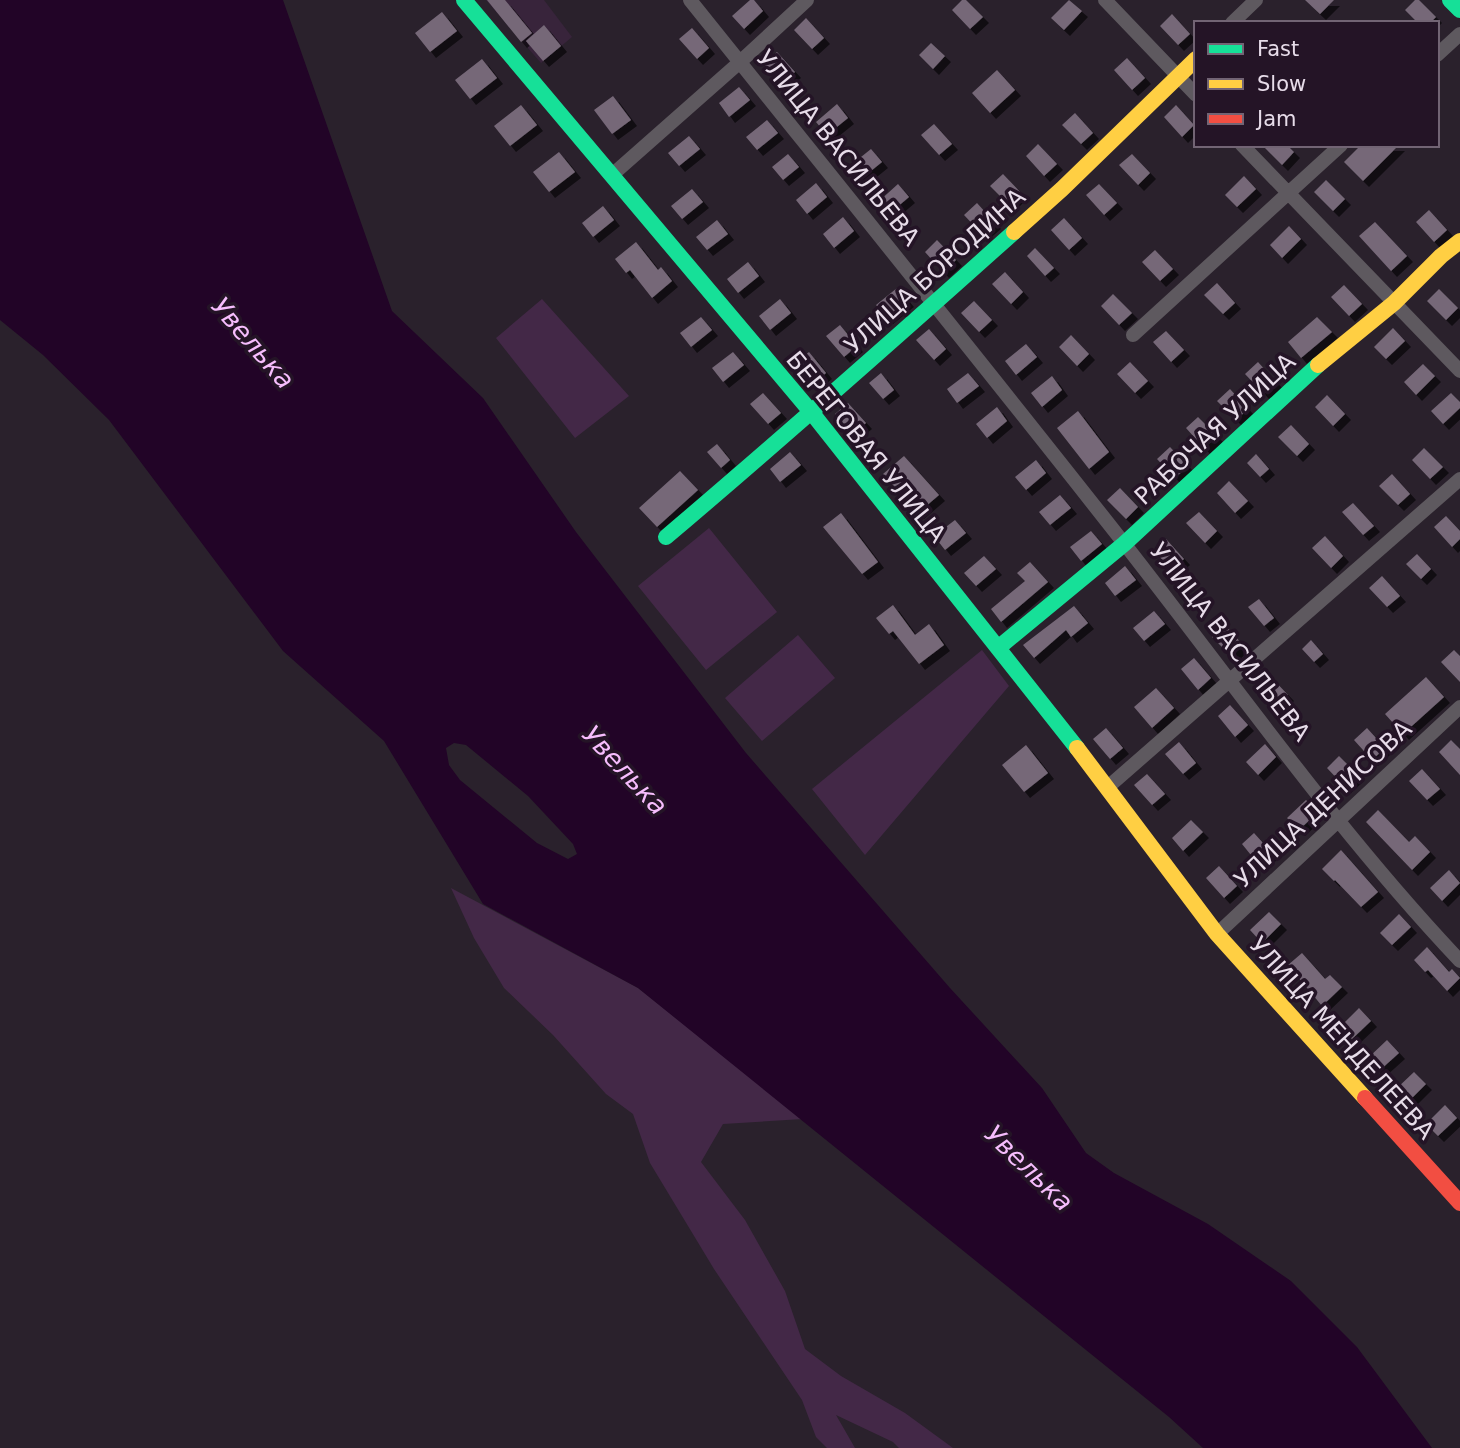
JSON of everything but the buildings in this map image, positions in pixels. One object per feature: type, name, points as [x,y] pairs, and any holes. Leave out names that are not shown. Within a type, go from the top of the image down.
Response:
[{"type":"street","name":"БЕРЕГОВАЯ УЛИЦА","points":[[464,0],[811,413],[1108,787],[1217,933]]},
{"type":"street","name":"УЛИЦА ВАСИЛЬЕВА","points":[[690,0],[934,304],[1340,821]]},
{"type":"street","points":[[612,175],[807,0]]},
{"type":"street","points":[[1105,0],[1194,93]]},
{"type":"street","points":[[1234,21],[1256,0]]},
{"type":"street","points":[[1451,0],[1460,10]]},
{"type":"street","points":[[1439,53],[1460,34]]},
{"type":"street","name":"УЛИЦА БОРОДИНА","points":[[666,537],[811,413],[1062,189],[1194,61]]},
{"type":"street","points":[[1244,147],[1460,372]]},
{"type":"street","points":[[1133,335],[1339,147]]},
{"type":"street","name":"РАБОЧАЯ УЛИЦА","points":[[998,648],[1124,544],[1331,353],[1394,303],[1460,241]]},
{"type":"street","points":[[1108,787],[1460,479]]},
{"type":"street","name":"УЛИЦА ДЕНИСОВА","points":[[1217,933],[1460,707]]},
{"type":"street","points":[[1340,821],[1428,928],[1460,961]]},
{"type":"street","name":"УЛИЦА МЕНДЕЛЕЕВА","points":[[1217,933],[1460,1203]]},
{"type":"shaded area","points":[[486,0],[544,0],[572,37],[541,63]]},
{"type":"shaded area","points":[[542,299],[629,396],[575,438],[496,338]]},
{"type":"shaded area","points":[[709,528],[777,612],[706,670],[638,586]]},
{"type":"shaded area","points":[[798,635],[835,678],[762,741],[725,698]]},
{"type":"shaded area","points":[[982,650],[1009,686],[865,855],[812,789]]},
{"type":"shaded area","points":[[451,888],[638,988],[803,1119],[723,1124],[701,1162],[745,1220],[785,1291],[805,1349],[841,1376],[905,1413],[953,1448],[899,1448],[893,1442],[836,1415],[855,1448],[827,1448],[816,1437],[802,1400],[714,1269],[650,1163],[633,1114],[606,1094],[553,1035],[504,988],[474,938]]},
{"type":"water","name":"Увелька","points":[[0,0],[283,0],[392,311],[483,398],[576,532],[746,753],[950,988],[1042,1088],[1086,1153],[1114,1173],[1208,1224],[1291,1281],[1357,1347],[1432,1448],[1203,1448],[1169,1417],[638,988],[483,904],[384,741],[283,651],[109,420],[43,355],[0,320]],"holes":[[[454,743],[466,745],[528,796],[573,844],[577,854],[568,859],[537,843],[460,780],[449,765],[446,748]]]},
{"type":"traffic: fast","points":[[464,0],[812,413],[1077,748]]},
{"type":"traffic: fast","points":[[1450,0],[1460,10]]},
{"type":"traffic: fast","points":[[666,537],[1014,232]]},
{"type":"traffic: fast","points":[[998,648],[1124,544],[1318,365]]},
{"type":"traffic: slow","points":[[1014,232],[1194,61]]},
{"type":"traffic: slow","points":[[1318,365],[1394,303],[1460,241]]},
{"type":"traffic: slow","points":[[1077,748],[1217,934],[1365,1098]]},
{"type":"traffic: jam","points":[[1365,1098],[1460,1203]]}]
